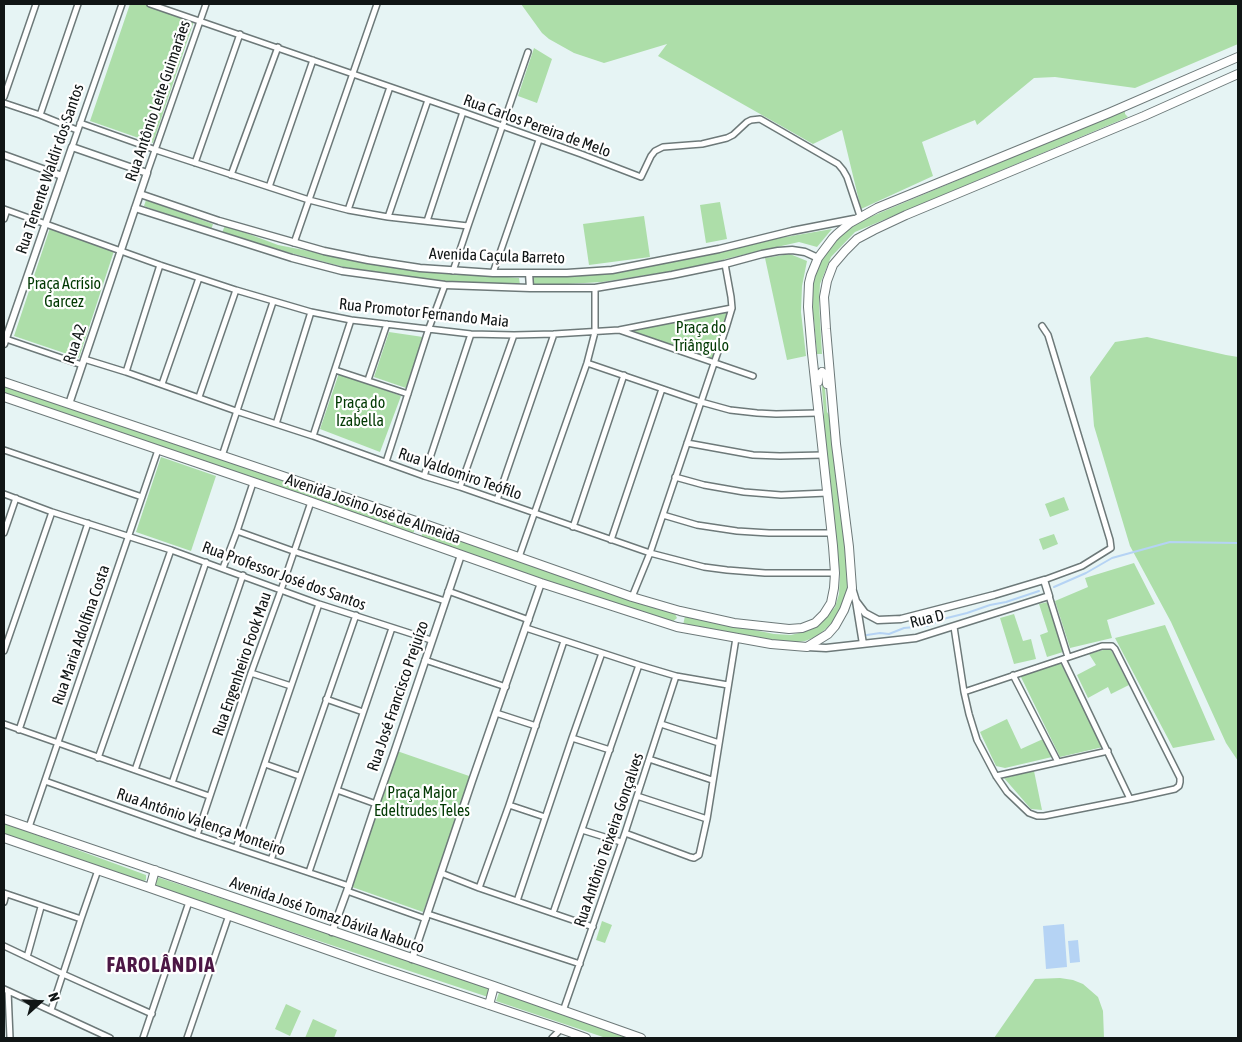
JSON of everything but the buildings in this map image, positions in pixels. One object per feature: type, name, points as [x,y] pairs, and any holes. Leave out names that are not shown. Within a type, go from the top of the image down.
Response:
[{"type":"main road","points":[[818,413],[809,322],[809,284],[818,258],[837,234],[859,217],[877,208],[1109,113],[1238,57]]},
{"type":"main road","points":[[807,646],[828,634],[835,626],[844,610],[852,588],[849,547],[836,444],[825,315],[824,296],[827,281],[834,265],[857,239],[906,215],[1058,153],[1238,74]]},
{"type":"main road","points":[[1135,102],[1130,107],[1130,114],[1144,116]]},
{"type":"main road","points":[[1109,113],[1115,118],[1115,127]]},
{"type":"main road","points":[[809,322],[812,330],[815,356],[820,359],[825,356],[823,324],[825,315]]},
{"type":"main road","points":[[818,413],[820,404],[818,376],[822,372],[826,376],[829,406],[834,412]]},
{"type":"main road","name":"Avenida Josino José de Almeida","points":[[4,382],[422,523],[632,597],[680,611],[734,622],[789,629],[802,628],[814,623],[824,614],[831,603],[834,588],[835,573],[832,533],[818,413]]},
{"type":"main road","name":"Avenida Josino José de Almeida","points":[[4,397],[542,583],[677,627],[771,644],[807,646]]},
{"type":"main road","points":[[416,539],[422,523]]},
{"type":"main road","points":[[677,627],[680,611]]},
{"type":"main road","name":"Avenida José Tomaz Dávila Nabuco","points":[[4,819],[641,1038]]},
{"type":"main road","name":"Avenida José Tomaz Dávila Nabuco","points":[[4,838],[586,1038]]},
{"type":"main road","points":[[150,888],[155,870]]},
{"type":"main road","points":[[489,1005],[494,986]]},
{"type":"street","points":[[4,97],[36,4]]},
{"type":"street","points":[[40,115],[78,4]]},
{"type":"street","name":"Rua Tenente Waldir dos Santos","points":[[5,337],[122,4]]},
{"type":"street","name":"Rua Carlos Pereira de Melo","points":[[150,4],[278,47],[641,177],[651,156],[663,147],[702,144],[727,138],[747,122],[760,119],[838,164],[848,177],[859,217]]},
{"type":"street","name":"Rua Antônio Leite Guimarães","points":[[135,208],[206,4]]},
{"type":"street","points":[[294,243],[377,4]]},
{"type":"street","points":[[195,163],[240,34]]},
{"type":"street","points":[[231,175],[278,47]]},
{"type":"street","points":[[454,270],[528,52]]},
{"type":"street","points":[[269,187],[314,60]]},
{"type":"street","points":[[348,210],[390,87]]},
{"type":"street","points":[[388,217],[428,100]]},
{"type":"street","points":[[4,103],[77,130]]},
{"type":"street","points":[[427,221],[462,112]]},
{"type":"street","points":[[80,123],[309,200],[348,210],[388,217],[468,226]]},
{"type":"street","points":[[493,273],[539,140]]},
{"type":"street","points":[[72,147],[147,174]]},
{"type":"street","points":[[4,155],[62,176]]},
{"type":"street","name":"Avenida Caçula Barreto","points":[[140,194],[219,221],[324,251],[420,268],[493,273],[567,273],[612,270],[719,250],[792,231],[859,217]]},
{"type":"street","name":"Avenida Caçula Barreto","points":[[135,208],[292,258],[342,271],[445,284],[530,288],[595,288],[725,264],[740,264],[778,251],[792,250],[805,252],[818,258]]},
{"type":"street","name":"Rua A2","points":[[69,404],[135,208]]},
{"type":"street","points":[[4,219],[5,209]]},
{"type":"street","name":"Rua Promotor Fernando Maia","points":[[5,209],[160,265],[273,302],[351,320],[471,334],[554,334],[618,330],[732,308]]},
{"type":"street","points":[[215,234],[219,221]]},
{"type":"street","points":[[632,597],[650,553],[732,308],[725,264]]},
{"type":"street","points":[[126,372],[160,265]]},
{"type":"street","points":[[529,273],[530,288]]},
{"type":"street","points":[[162,384],[199,278]]},
{"type":"street","points":[[386,462],[445,284]]},
{"type":"street","points":[[520,557],[596,332],[595,288]]},
{"type":"street","points":[[199,398],[236,290]]},
{"type":"street","points":[[222,456],[273,302]]},
{"type":"street","points":[[276,424],[311,312]]},
{"type":"street","points":[[313,436],[351,320]]},
{"type":"street","points":[[368,380],[387,324]]},
{"type":"street","points":[[856,601],[865,613],[878,620],[901,618],[994,595],[1044,580],[1082,566],[1111,548],[1048,336],[1042,326]]},
{"type":"street","points":[[618,330],[754,376]]},
{"type":"street","points":[[424,476],[471,334]]},
{"type":"street","points":[[497,500],[554,334]]},
{"type":"street","points":[[460,487],[514,335]]},
{"type":"street","name":"Rua Valdomiro Teófilo","points":[[5,337],[83,362],[126,372],[162,384],[650,553],[727,570],[765,573],[835,573]]},
{"type":"street","points":[[587,363],[730,410],[756,413],[818,413]]},
{"type":"street","points":[[335,370],[408,394]]},
{"type":"street","points":[[573,527],[624,375]]},
{"type":"street","points":[[611,540],[662,389]]},
{"type":"street","points":[[687,443],[753,455],[823,455]]},
{"type":"street","points":[[4,450],[142,497]]},
{"type":"street","name":"Rua Maria Adolfina Costa","points":[[29,827],[158,450]]},
{"type":"street","points":[[676,477],[704,485],[744,492],[781,495],[827,493]]},
{"type":"street","points":[[223,568],[253,482]]},
{"type":"street","name":"Rua Professor José dos Santos","points":[[4,494],[88,524],[129,535],[320,604],[431,640]]},
{"type":"street","points":[[4,533],[16,498]]},
{"type":"street","name":"Rua Engenheiro Fook Mau","points":[[197,835],[311,502]]},
{"type":"street","points":[[4,651],[52,512]]},
{"type":"street","points":[[663,515],[697,525],[737,531],[832,533]]},
{"type":"street","points":[[19,730],[88,524]]},
{"type":"street","points":[[237,531],[445,601]]},
{"type":"street","points":[[98,758],[171,550]]},
{"type":"street","name":"Rua José Francisco Prejuízo","points":[[332,932],[461,555]]},
{"type":"street","points":[[135,770],[206,562]]},
{"type":"street","points":[[172,783],[243,575]]},
{"type":"street","points":[[1044,580],[1066,658],[1130,799]]},
{"type":"street","points":[[412,959],[542,583]]},
{"type":"street","points":[[852,588],[863,644]]},
{"type":"street","points":[[448,591],[529,620]]},
{"type":"street","name":"Rua D","points":[[807,646],[826,648],[916,638],[1049,596]]},
{"type":"street","points":[[236,848],[320,604]]},
{"type":"street","points":[[270,860],[356,615]]},
{"type":"street","points":[[954,627],[964,692],[977,740],[996,776],[1007,792],[1029,813],[1036,816],[1044,816],[1130,799],[1174,789],[1179,786],[1180,778],[1112,646],[1102,646],[964,692]]},
{"type":"street","points":[[309,872],[392,628]]},
{"type":"street","points":[[526,628],[676,676],[728,685]]},
{"type":"street","points":[[625,833],[690,857],[694,858],[699,855],[707,819],[736,638]]},
{"type":"street","points":[[479,888],[564,641]]},
{"type":"street","points":[[517,901],[602,653]]},
{"type":"street","points":[[425,660],[506,687]]},
{"type":"street","points":[[553,913],[639,665]]},
{"type":"street","points":[[251,673],[291,686]]},
{"type":"street","points":[[1013,675],[1058,762]]},
{"type":"street","name":"Rua Antônio Teixeira Gonçalves","points":[[563,1011],[650,759],[676,676]]},
{"type":"street","points":[[326,699],[363,712]]},
{"type":"street","points":[[496,713],[536,726]]},
{"type":"street","points":[[661,724],[719,743]]},
{"type":"street","points":[[4,732],[5,725],[209,796]]},
{"type":"street","points":[[572,738],[610,750]]},
{"type":"street","points":[[996,776],[1108,751]]},
{"type":"street","points":[[650,759],[712,780]]},
{"type":"street","points":[[265,764],[299,776]]},
{"type":"street","name":"Rua Antônio Valença Monteiro","points":[[45,781],[197,835],[309,872],[348,889],[580,964]]},
{"type":"street","points":[[337,790],[376,804]]},
{"type":"street","points":[[637,796],[707,819]]},
{"type":"street","points":[[509,805],[545,817]]},
{"type":"street","points":[[582,830],[621,842]]},
{"type":"street","points":[[51,1010],[98,870]]},
{"type":"street","points":[[441,873],[593,927]]},
{"type":"street","points":[[4,902],[5,893],[81,920]]},
{"type":"street","points":[[143,1038],[189,902]]},
{"type":"street","points":[[27,957],[41,906]]},
{"type":"street","points":[[187,1038],[229,915]]},
{"type":"street","points":[[4,946],[152,1014]]},
{"type":"street","points":[[10,1038],[6,990],[106,1037]]},
{"type":"street","points":[[552,1038],[560,1028]]},
{"type":"green space","points":[[130,4],[145,4],[194,21],[153,143],[90,121]]},
{"type":"green space","points":[[521,4],[1238,4],[1238,44],[1135,88],[1055,77],[1034,78],[977,125],[975,120],[922,142],[933,176],[861,209],[842,130],[813,144],[658,56],[667,44],[604,63],[574,53],[542,33]]},
{"type":"green space","points":[[534,48],[552,59],[537,103],[518,96]]},
{"type":"green space","points":[[1125,110],[1125,114],[1128,117],[855,232],[831,257],[820,284],[819,303],[822,354],[817,354],[814,320],[809,308],[811,286],[815,269],[823,255],[841,234],[856,223]]},
{"type":"green space","points":[[146,200],[213,224],[211,230],[144,206]]},
{"type":"green space","points":[[720,202],[727,239],[706,243],[700,205]]},
{"type":"green space","points":[[644,216],[650,257],[589,265],[583,224]]},
{"type":"green space","points":[[225,225],[278,245],[350,259],[461,273],[519,278],[520,285],[452,283],[344,267],[222,233]]},
{"type":"green space","name":"Praça Acrísio Garcez","points":[[50,228],[114,251],[79,358],[14,336]]},
{"type":"green space","points":[[832,229],[817,247],[799,242],[685,269],[602,282],[532,286],[531,275],[582,274],[685,259],[780,238]]},
{"type":"green space","points":[[790,254],[807,261],[802,286],[801,312],[806,356],[787,360],[765,258]]},
{"type":"green space","name":"Praça do Triângulo","points":[[729,312],[713,360],[629,330]]},
{"type":"green space","points":[[389,332],[423,337],[406,388],[374,377]]},
{"type":"green space","points":[[1147,337],[1238,357],[1238,761],[1226,743],[1171,622],[1130,546],[1094,426],[1090,377],[1115,342]]},
{"type":"green space","name":"Praça do Izabella","points":[[339,373],[401,396],[380,452],[320,429]]},
{"type":"green space","points":[[821,377],[824,377],[848,577],[847,595],[843,607],[834,621],[818,636],[805,641],[790,643],[683,625],[685,616],[774,634],[791,635],[814,627],[835,607],[839,594],[840,576],[823,419]]},
{"type":"green space","points":[[4,385],[414,526],[414,532],[410,535],[4,395]]},
{"type":"green space","points":[[161,457],[216,476],[191,551],[136,532]]},
{"type":"green space","points":[[1064,497],[1069,510],[1050,517],[1045,504]]},
{"type":"green space","points":[[424,530],[675,614],[677,618],[671,623],[632,611],[421,537]]},
{"type":"green space","points":[[1054,534],[1058,544],[1043,550],[1039,539]]},
{"type":"green space","points":[[1134,563],[1155,604],[1107,620],[1112,638],[1070,648],[1055,601],[1088,587],[1085,578]]},
{"type":"green space","points":[[1048,602],[1063,652],[1047,657],[1040,635],[1048,632],[1039,604]]},
{"type":"green space","points":[[1014,614],[1023,641],[1031,639],[1036,659],[1014,664],[1000,618]]},
{"type":"green space","points":[[1165,625],[1215,740],[1173,748],[1115,638]]},
{"type":"green space","points":[[1110,648],[1129,685],[1111,694],[1108,687],[1088,698],[1077,675],[1096,665],[1089,654]]},
{"type":"green space","points":[[1060,662],[1103,747],[1060,757],[1020,675]]},
{"type":"green space","points":[[1007,719],[1021,749],[1043,739],[1052,757],[1005,768],[996,766],[980,732]]},
{"type":"green space","name":"Praça Major Edeltrudes Teles","points":[[397,751],[472,777],[423,912],[352,887]]},
{"type":"green space","points":[[1034,771],[1042,810],[1031,809],[1004,778]]},
{"type":"green space","points":[[4,823],[146,875],[146,880],[142,882],[4,834]]},
{"type":"green space","points":[[157,877],[491,987],[488,997],[156,887]]},
{"type":"green space","points":[[602,921],[612,925],[605,943],[596,940]]},
{"type":"green space","points":[[1060,978],[1083,984],[1098,997],[1103,1011],[1104,1038],[994,1038],[1035,979]]},
{"type":"green space","points":[[500,990],[636,1038],[606,1038],[496,1001]]},
{"type":"green space","points":[[286,1004],[301,1011],[290,1036],[275,1029]]},
{"type":"green space","points":[[313,1019],[337,1030],[334,1038],[305,1038]]},
{"type":"water","points":[[1064,924],[1067,967],[1046,969],[1043,926]]},
{"type":"water","points":[[1078,940],[1080,962],[1070,963],[1068,941]]},
{"type":"waterway","points":[[1054,587],[1086,573],[1112,558],[1170,542],[1238,543]]},
{"type":"waterway","points":[[867,635],[889,634],[904,628],[927,626],[943,619],[1039,591]]},
{"type":"district","name":"FAROLÂNDIA","points":[[161,965]]}]
